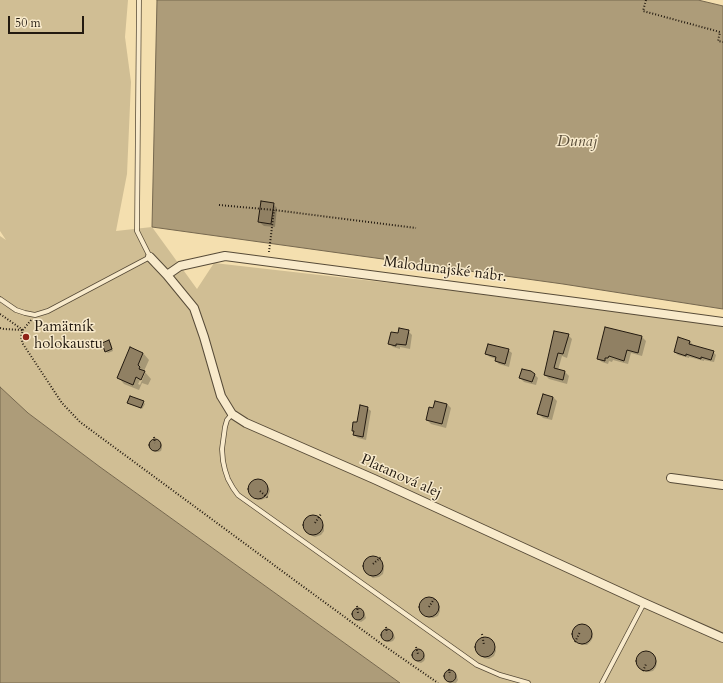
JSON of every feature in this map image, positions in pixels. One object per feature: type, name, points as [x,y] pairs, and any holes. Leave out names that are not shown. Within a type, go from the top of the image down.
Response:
[{"type":"street","name":"Malodunajské nábr.","points":[[167,275],[180,266],[224,256],[583,302],[723,322]]},
{"type":"street","name":"Platanová alej","points":[[150,257],[194,308],[221,396],[232,414],[246,423],[374,479],[723,638]]},
{"type":"street","points":[[671,478],[723,485]]},
{"type":"lane","points":[[0,299],[16,310],[35,315],[48,311],[150,257],[137,231],[139,0]]},
{"type":"lane","points":[[232,414],[224,427],[222,449],[228,479],[238,494],[477,665],[500,675],[528,683]]},
{"type":"lane","points":[[602,683],[644,603]]},
{"type":"path","points":[[646,0],[643,11],[720,32],[718,41],[723,42]]},
{"type":"path","points":[[219,204],[416,228]]},
{"type":"path","points":[[270,244],[274,210]]},
{"type":"path","points":[[0,314],[23,330]]},
{"type":"path","points":[[35,315],[23,330],[21,337],[23,344],[62,403],[80,422],[318,598],[438,683]]},
{"type":"path","points":[[0,328],[23,330]]},
{"type":"path","points":[[154,437],[155,443]]},
{"type":"path","points":[[260,491],[268,498]]},
{"type":"path","points":[[315,523],[321,514]]},
{"type":"path","points":[[373,564],[381,557]]},
{"type":"path","points":[[429,607],[434,599]]},
{"type":"path","points":[[357,606],[358,613]]},
{"type":"path","points":[[386,627],[387,633]]},
{"type":"path","points":[[575,642],[580,632]]},
{"type":"path","points":[[482,634],[484,645]]},
{"type":"path","points":[[416,647],[418,654]]},
{"type":"path","points":[[643,671],[646,664]]},
{"type":"path","points":[[449,669],[450,675]]},
{"type":"shaded area","points":[[0,0],[128,0],[125,37],[131,82],[127,174],[116,231],[152,227],[197,289],[214,263],[417,286],[723,326],[723,683],[400,683],[100,467],[28,413],[0,387],[0,236],[6,240],[0,231]]},
{"type":"water","name":"Dunaj","points":[[157,0],[698,0],[723,6],[723,309],[563,284],[152,227]]},
{"type":"water","points":[[0,387],[28,413],[100,467],[400,683],[0,683]]},
{"type":"building","points":[[261,201],[274,203],[271,224],[258,222]]},
{"type":"building","points":[[605,327],[642,336],[638,353],[627,350],[624,361],[609,356],[608,358],[605,358],[605,361],[597,359]]},
{"type":"building","points":[[399,328],[409,330],[406,345],[396,344],[396,346],[388,344],[391,332],[398,333]]},
{"type":"building","points":[[554,331],[569,334],[563,354],[558,353],[554,368],[565,371],[563,380],[544,375]]},
{"type":"building","points":[[678,337],[690,341],[689,344],[714,351],[711,360],[701,357],[701,359],[686,354],[686,356],[674,352]]},
{"type":"building","points":[[109,340],[112,349],[105,352],[102,343]]},
{"type":"building","points":[[488,344],[509,349],[505,364],[495,361],[496,357],[485,354]]},
{"type":"building","points":[[130,347],[143,353],[138,365],[140,367],[139,369],[145,371],[141,380],[136,377],[133,385],[117,378]]},
{"type":"building","points":[[522,369],[531,371],[535,374],[532,382],[519,378]]},
{"type":"building","points":[[543,394],[553,397],[548,417],[537,414]]},
{"type":"building","points":[[130,396],[144,401],[141,408],[127,403]]},
{"type":"building","points":[[435,401],[447,404],[442,424],[426,420],[429,407],[433,408]]},
{"type":"building","points":[[360,405],[368,407],[363,437],[353,435],[354,431],[352,431],[353,422],[357,422]]},
{"type":"building","points":[[155,439],[159,441],[161,445],[159,449],[155,451],[151,449],[149,445],[151,441]]},
{"type":"building","points":[[258,479],[265,482],[268,489],[265,496],[258,499],[251,496],[248,489],[251,482]]},
{"type":"building","points":[[313,515],[320,518],[323,525],[320,532],[313,535],[306,532],[303,525],[306,518]]},
{"type":"building","points":[[373,556],[380,559],[383,566],[380,573],[373,576],[366,573],[363,566],[366,559]]},
{"type":"building","points":[[429,597],[436,600],[439,607],[436,614],[429,617],[422,614],[419,607],[422,600]]},
{"type":"building","points":[[358,608],[362,610],[364,614],[362,618],[358,620],[354,618],[352,614],[354,610]]},
{"type":"building","points":[[582,624],[589,627],[592,634],[589,641],[582,644],[575,641],[572,634],[575,627]]},
{"type":"building","points":[[387,629],[391,631],[393,635],[391,639],[387,641],[383,639],[381,635],[383,631]]},
{"type":"building","points":[[485,637],[492,640],[495,647],[492,654],[485,657],[478,654],[475,647],[478,640]]},
{"type":"building","points":[[418,649],[422,651],[424,655],[422,659],[418,661],[414,659],[412,655],[414,651]]},
{"type":"building","points":[[646,651],[653,654],[656,661],[653,668],[646,671],[639,668],[636,661],[639,654]]},
{"type":"building","points":[[450,670],[454,672],[456,676],[454,680],[450,682],[446,680],[444,676],[446,672]]},
{"type":"place","name":"Pamätník holokaustu","points":[[26,337]]}]
